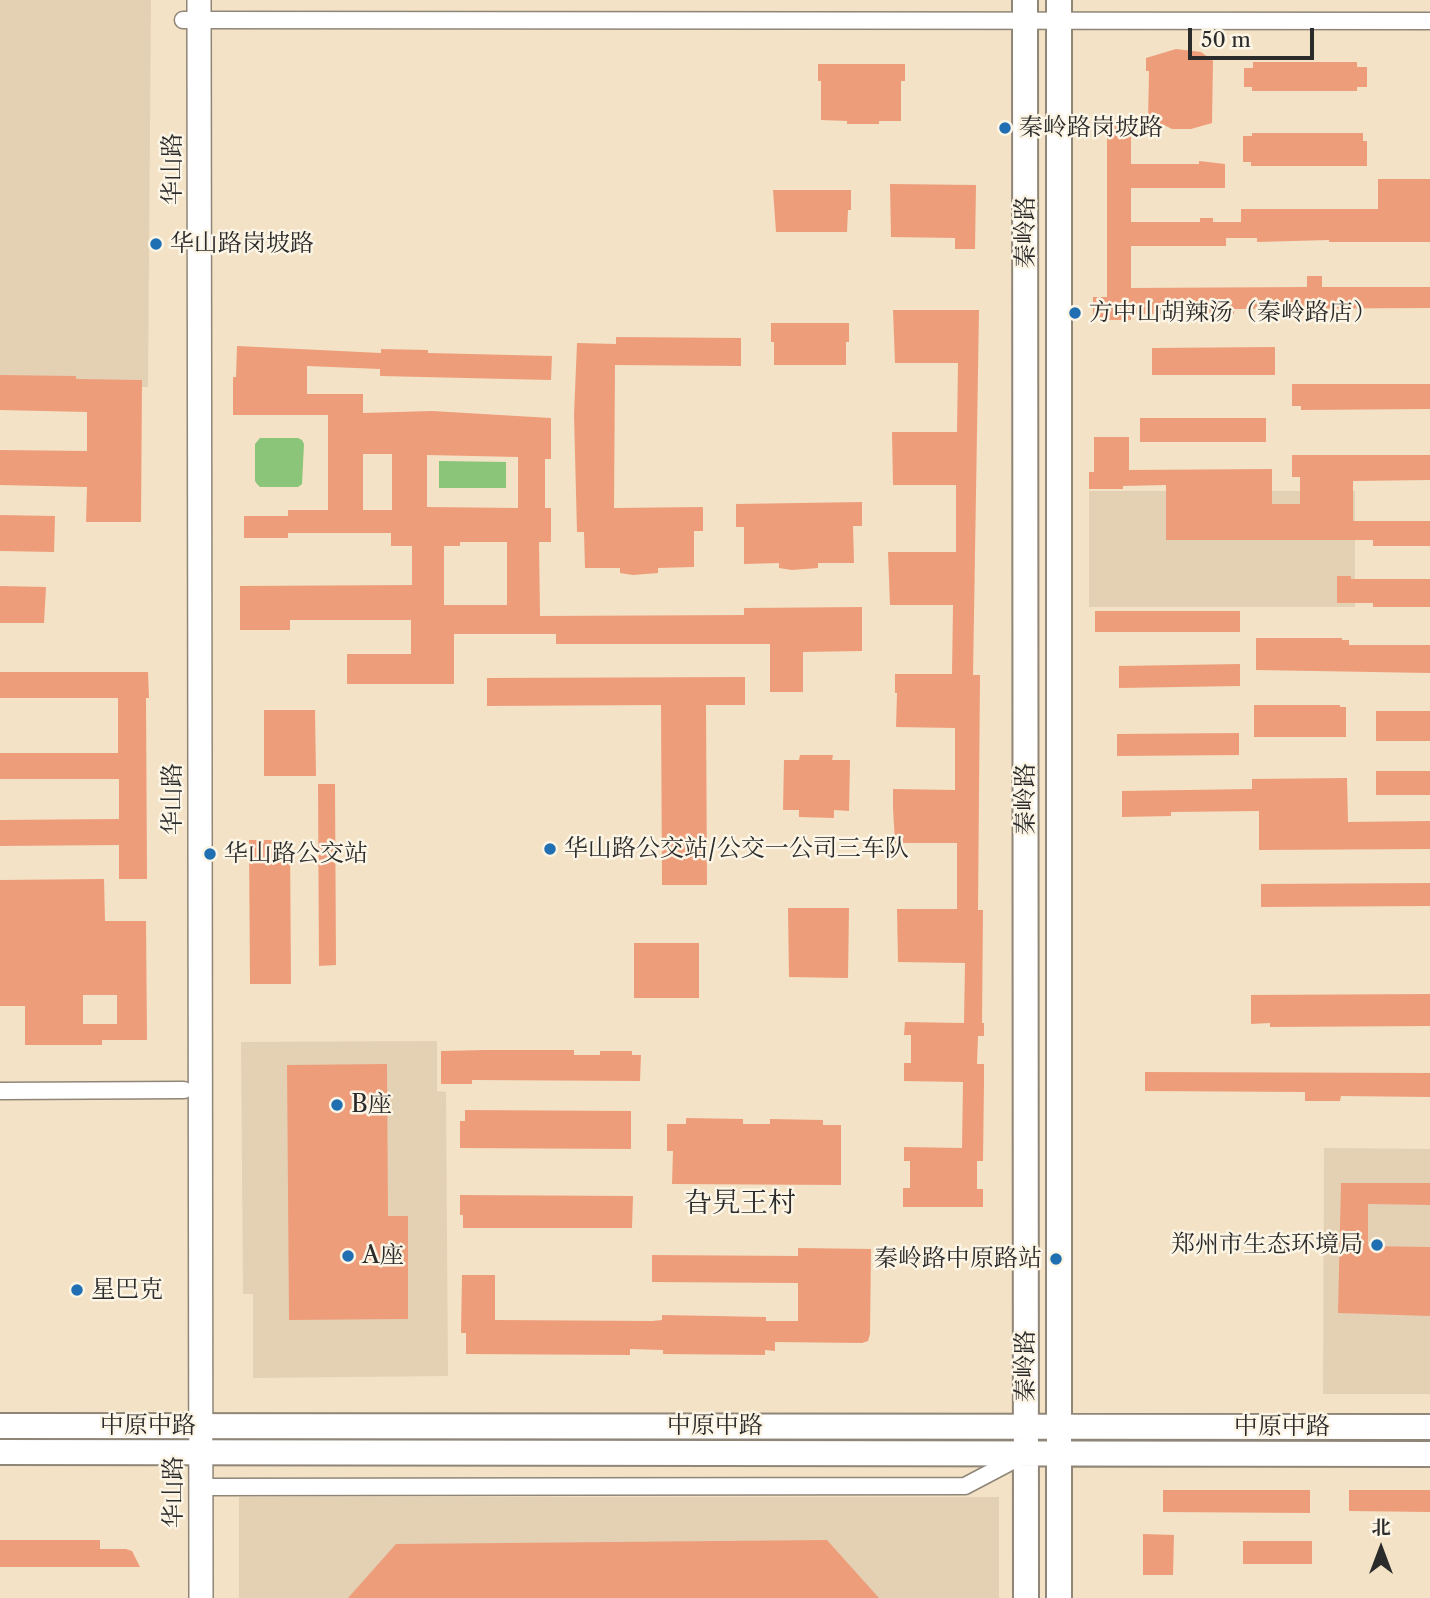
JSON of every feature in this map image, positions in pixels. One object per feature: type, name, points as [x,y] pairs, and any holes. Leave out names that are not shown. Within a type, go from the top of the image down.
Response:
[{"type":"main road","name":"秦岭路","points":[[1026,10],[1026,1598]]},
{"type":"main road","name":"秦岭路","points":[[1059,10],[1059,1598]]},
{"type":"main road","name":"中原中路","points":[[0,1426],[1430,1427]]},
{"type":"main road","name":"中原中路","points":[[0,1452],[1430,1454]]},
{"type":"street","points":[[191,10],[1059,10],[1430,21]]},
{"type":"street","name":"华山路","points":[[191,10],[184,1090],[192,1426]]},
{"type":"street","name":"华山路","points":[[185,1598],[192,1452],[191,10]]},
{"type":"street","points":[[0,1091],[184,1090]]},
{"type":"street","name":"华山路","points":[[192,1452],[200,1487],[201,1598]]},
{"type":"street","points":[[200,1487],[965,1486],[1026,1453]]},
{"type":"shaded area","points":[[0,0],[151,0],[148,387],[0,386]]},
{"type":"shaded area","points":[[1089,491],[1355,491],[1355,607],[1089,607]]},
{"type":"shaded area","points":[[437,1041],[437,1091],[446,1092],[448,1376],[253,1378],[253,1294],[243,1294],[241,1042]]},
{"type":"shaded area","name":"郑州市生态环境局","points":[[1324,1148],[1430,1149],[1430,1394],[1323,1394]]},
{"type":"shaded area","points":[[239,1497],[999,1497],[999,1598],[239,1598]]},
{"type":"green space","points":[[260,438],[302,440],[302,484],[298,487],[260,487],[257,484],[255,444]]},
{"type":"green space","points":[[439,461],[506,462],[506,488],[439,488]]},
{"type":"building","points":[[1176,49],[1201,52],[1213,61],[1212,123],[1191,129],[1172,129],[1162,124],[1148,124],[1149,71],[1146,71],[1146,58]]},
{"type":"building","points":[[1253,62],[1357,62],[1357,67],[1367,67],[1367,87],[1357,87],[1357,91],[1252,91],[1252,87],[1244,87],[1244,68],[1253,68]]},
{"type":"building","points":[[818,64],[905,64],[905,81],[901,81],[901,121],[847,124],[847,121],[821,120]]},
{"type":"building","points":[[1107,126],[1131,126],[1131,164],[1199,164],[1199,161],[1225,164],[1225,188],[1131,188],[1131,222],[1200,222],[1200,218],[1213,218],[1213,222],[1241,222],[1241,209],[1378,209],[1378,179],[1430,179],[1430,242],[1257,242],[1257,238],[1226,238],[1226,246],[1131,246],[1131,288],[1307,287],[1307,276],[1322,276],[1322,287],[1430,287],[1430,308],[1234,309],[1234,314],[1131,314],[1131,320],[1093,320],[1093,297],[1107,297]]},
{"type":"building","points":[[1252,133],[1363,133],[1363,141],[1367,141],[1367,166],[1251,166],[1251,162],[1243,162],[1243,136],[1252,136]]},
{"type":"building","points":[[890,184],[976,185],[975,249],[955,249],[955,238],[891,237]]},
{"type":"building","points":[[773,190],[851,190],[847,232],[776,232]]},
{"type":"building","points":[[893,310],[979,310],[973,675],[980,675],[978,910],[983,910],[984,1036],[978,1036],[977,1064],[984,1064],[984,1082],[983,1161],[977,1161],[977,1189],[983,1189],[983,1207],[903,1207],[903,1188],[910,1188],[910,1161],[904,1161],[904,1147],[962,1148],[963,1082],[904,1081],[904,1063],[911,1063],[911,1035],[904,1035],[905,1022],[964,1023],[965,963],[898,962],[897,909],[957,909],[957,843],[895,843],[893,808],[893,789],[955,790],[955,728],[896,727],[895,693],[895,674],[952,674],[953,605],[890,605],[888,552],[956,552],[956,485],[893,485],[892,432],[957,432],[958,363],[895,363]]},
{"type":"building","points":[[771,323],[849,323],[846,365],[774,365]]},
{"type":"building","points":[[616,337],[741,338],[741,366],[615,365],[614,508],[703,507],[703,531],[694,531],[694,567],[658,568],[658,573],[633,575],[620,573],[620,568],[585,568],[584,532],[577,532],[574,415],[577,343],[616,344]]},
{"type":"building","points":[[237,346],[381,353],[381,349],[552,356],[551,380],[380,376],[380,369],[307,366],[307,394],[363,394],[363,413],[432,411],[551,418],[551,459],[545,459],[545,508],[551,508],[551,542],[539,542],[540,616],[744,615],[744,608],[862,607],[862,651],[803,652],[803,692],[770,692],[770,644],[556,644],[556,634],[454,634],[454,684],[347,684],[347,654],[411,654],[411,620],[290,620],[290,630],[240,630],[240,586],[412,585],[412,546],[391,546],[391,533],[288,533],[288,538],[244,538],[244,516],[288,516],[288,510],[328,510],[328,415],[233,415],[233,377],[236,377]],"holes":[[[363,454],[392,454],[392,510],[363,510]],[[427,455],[518,457],[518,508],[427,507]],[[460,542],[507,542],[507,605],[444,605],[444,546],[460,546]]]},
{"type":"building","points":[[1275,347],[1275,375],[1152,375],[1152,348]]},
{"type":"building","points":[[0,375],[142,380],[141,522],[86,522],[87,487],[0,485],[0,450],[87,451],[87,412],[0,410]]},
{"type":"building","points":[[1292,384],[1430,384],[1430,409],[1301,410],[1301,406],[1292,406]]},
{"type":"building","points":[[1140,418],[1266,418],[1266,442],[1140,442]]},
{"type":"building","points":[[1094,437],[1129,437],[1129,470],[1272,469],[1272,504],[1300,504],[1300,477],[1292,477],[1292,455],[1430,455],[1430,480],[1353,481],[1353,521],[1430,521],[1430,546],[1373,546],[1373,540],[1166,540],[1166,485],[1089,489],[1089,472],[1094,472]]},
{"type":"building","points":[[862,502],[862,526],[853,526],[854,563],[818,563],[818,568],[792,570],[779,568],[779,563],[744,564],[744,527],[736,527],[736,504]]},
{"type":"building","points":[[0,515],[55,516],[54,552],[0,551]]},
{"type":"building","points":[[1337,576],[1351,576],[1351,579],[1430,579],[1430,607],[1373,607],[1373,603],[1337,603]]},
{"type":"building","points":[[0,586],[46,587],[44,623],[0,623]]},
{"type":"building","points":[[1095,611],[1240,611],[1240,632],[1095,632]]},
{"type":"building","points":[[1256,638],[1342,638],[1349,640],[1349,645],[1430,645],[1430,673],[1256,670]]},
{"type":"building","points":[[1240,664],[1240,686],[1119,688],[1119,666]]},
{"type":"building","points":[[0,672],[148,672],[147,879],[119,879],[119,845],[0,846],[0,820],[119,819],[119,779],[0,779],[0,753],[118,753],[118,698],[0,698]]},
{"type":"building","points":[[745,677],[745,705],[706,705],[707,885],[662,885],[661,705],[487,706],[487,678]]},
{"type":"building","points":[[1254,705],[1346,707],[1346,737],[1254,737]]},
{"type":"building","points":[[264,710],[315,710],[316,776],[264,776]]},
{"type":"building","points":[[1376,711],[1430,711],[1430,741],[1376,741]]},
{"type":"building","points":[[1239,733],[1239,755],[1117,756],[1117,734]]},
{"type":"building","points":[[800,755],[833,755],[832,760],[850,760],[849,811],[834,810],[834,818],[799,817],[799,810],[783,810],[784,760],[799,760]]},
{"type":"building","points":[[1376,771],[1430,771],[1430,795],[1376,795]]},
{"type":"building","points":[[1347,778],[1348,822],[1430,821],[1430,849],[1259,850],[1259,811],[1171,812],[1171,816],[1122,817],[1122,791],[1252,789],[1252,779]]},
{"type":"building","points":[[318,784],[335,784],[336,965],[319,966]]},
{"type":"building","points":[[249,840],[290,840],[291,984],[250,984]]},
{"type":"building","points":[[104,879],[105,921],[146,921],[147,1040],[102,1040],[102,1045],[25,1045],[25,1006],[0,1006],[0,880]],"holes":[[[83,995],[117,995],[117,1024],[83,1024]]]},
{"type":"building","points":[[1430,883],[1430,906],[1261,907],[1261,884]]},
{"type":"building","points":[[788,908],[849,908],[848,978],[789,977]]},
{"type":"building","points":[[634,943],[699,943],[699,998],[634,998]]},
{"type":"building","points":[[1430,994],[1430,1026],[1270,1027],[1270,1023],[1251,1024],[1251,995]]},
{"type":"building","points":[[574,1050],[574,1055],[600,1055],[600,1051],[632,1051],[632,1055],[641,1055],[640,1081],[472,1080],[472,1084],[441,1084],[441,1051]]},
{"type":"building","points":[[387,1064],[388,1216],[408,1216],[408,1319],[289,1320],[287,1065]]},
{"type":"building","points":[[1145,1072],[1430,1073],[1430,1097],[1341,1096],[1340,1101],[1305,1101],[1305,1092],[1145,1091]]},
{"type":"building","points":[[465,1110],[631,1111],[631,1149],[460,1148],[460,1121],[465,1121]]},
{"type":"building","points":[[686,1118],[743,1119],[743,1124],[770,1124],[770,1119],[823,1120],[823,1125],[841,1125],[841,1185],[672,1184],[673,1151],[667,1151],[667,1124],[686,1124]]},
{"type":"building","points":[[1341,1183],[1430,1183],[1430,1205],[1368,1204],[1368,1246],[1430,1247],[1430,1316],[1338,1313]]},
{"type":"building","points":[[460,1195],[633,1196],[632,1228],[463,1228]]},
{"type":"building","points":[[798,1248],[871,1249],[868,1341],[775,1342],[775,1351],[765,1350],[765,1355],[663,1354],[663,1350],[630,1349],[630,1355],[466,1354],[466,1333],[461,1333],[462,1275],[495,1275],[495,1320],[652,1321],[662,1320],[662,1315],[766,1317],[766,1321],[798,1321],[798,1283],[652,1282],[652,1255],[798,1256]]},
{"type":"building","points":[[1163,1490],[1310,1490],[1310,1513],[1163,1512]]},
{"type":"building","points":[[1349,1490],[1430,1490],[1430,1512],[1349,1511]]},
{"type":"building","points":[[1143,1534],[1174,1535],[1173,1575],[1143,1575]]},
{"type":"building","points":[[0,1540],[100,1540],[100,1549],[132,1551],[140,1567],[0,1567]]},
{"type":"building","points":[[827,1540],[879,1598],[348,1598],[396,1544]]},
{"type":"building","points":[[1243,1541],[1312,1541],[1312,1564],[1243,1564]]},
{"type":"place","name":"秦岭路岗坡路","points":[[1005,128]]},
{"type":"place","name":"华山路岗坡路","points":[[156,244]]},
{"type":"place","name":"方中山胡辣汤（秦岭路店）","points":[[1075,313]]},
{"type":"place","name":"华山路公交站/公交一公司三车队","points":[[550,849]]},
{"type":"place","name":"华山路公交站","points":[[210,854]]},
{"type":"place","name":"B座","points":[[337,1105]]},
{"type":"place","name":"郑州市生态环境局","points":[[1377,1245]]},
{"type":"place","name":"A座","points":[[348,1256]]},
{"type":"place","name":"秦岭路中原路站","points":[[1056,1259]]},
{"type":"place","name":"星巴克","points":[[77,1290]]},
{"type":"district","name":"旮旯王村","points":[[740,1204]]}]
